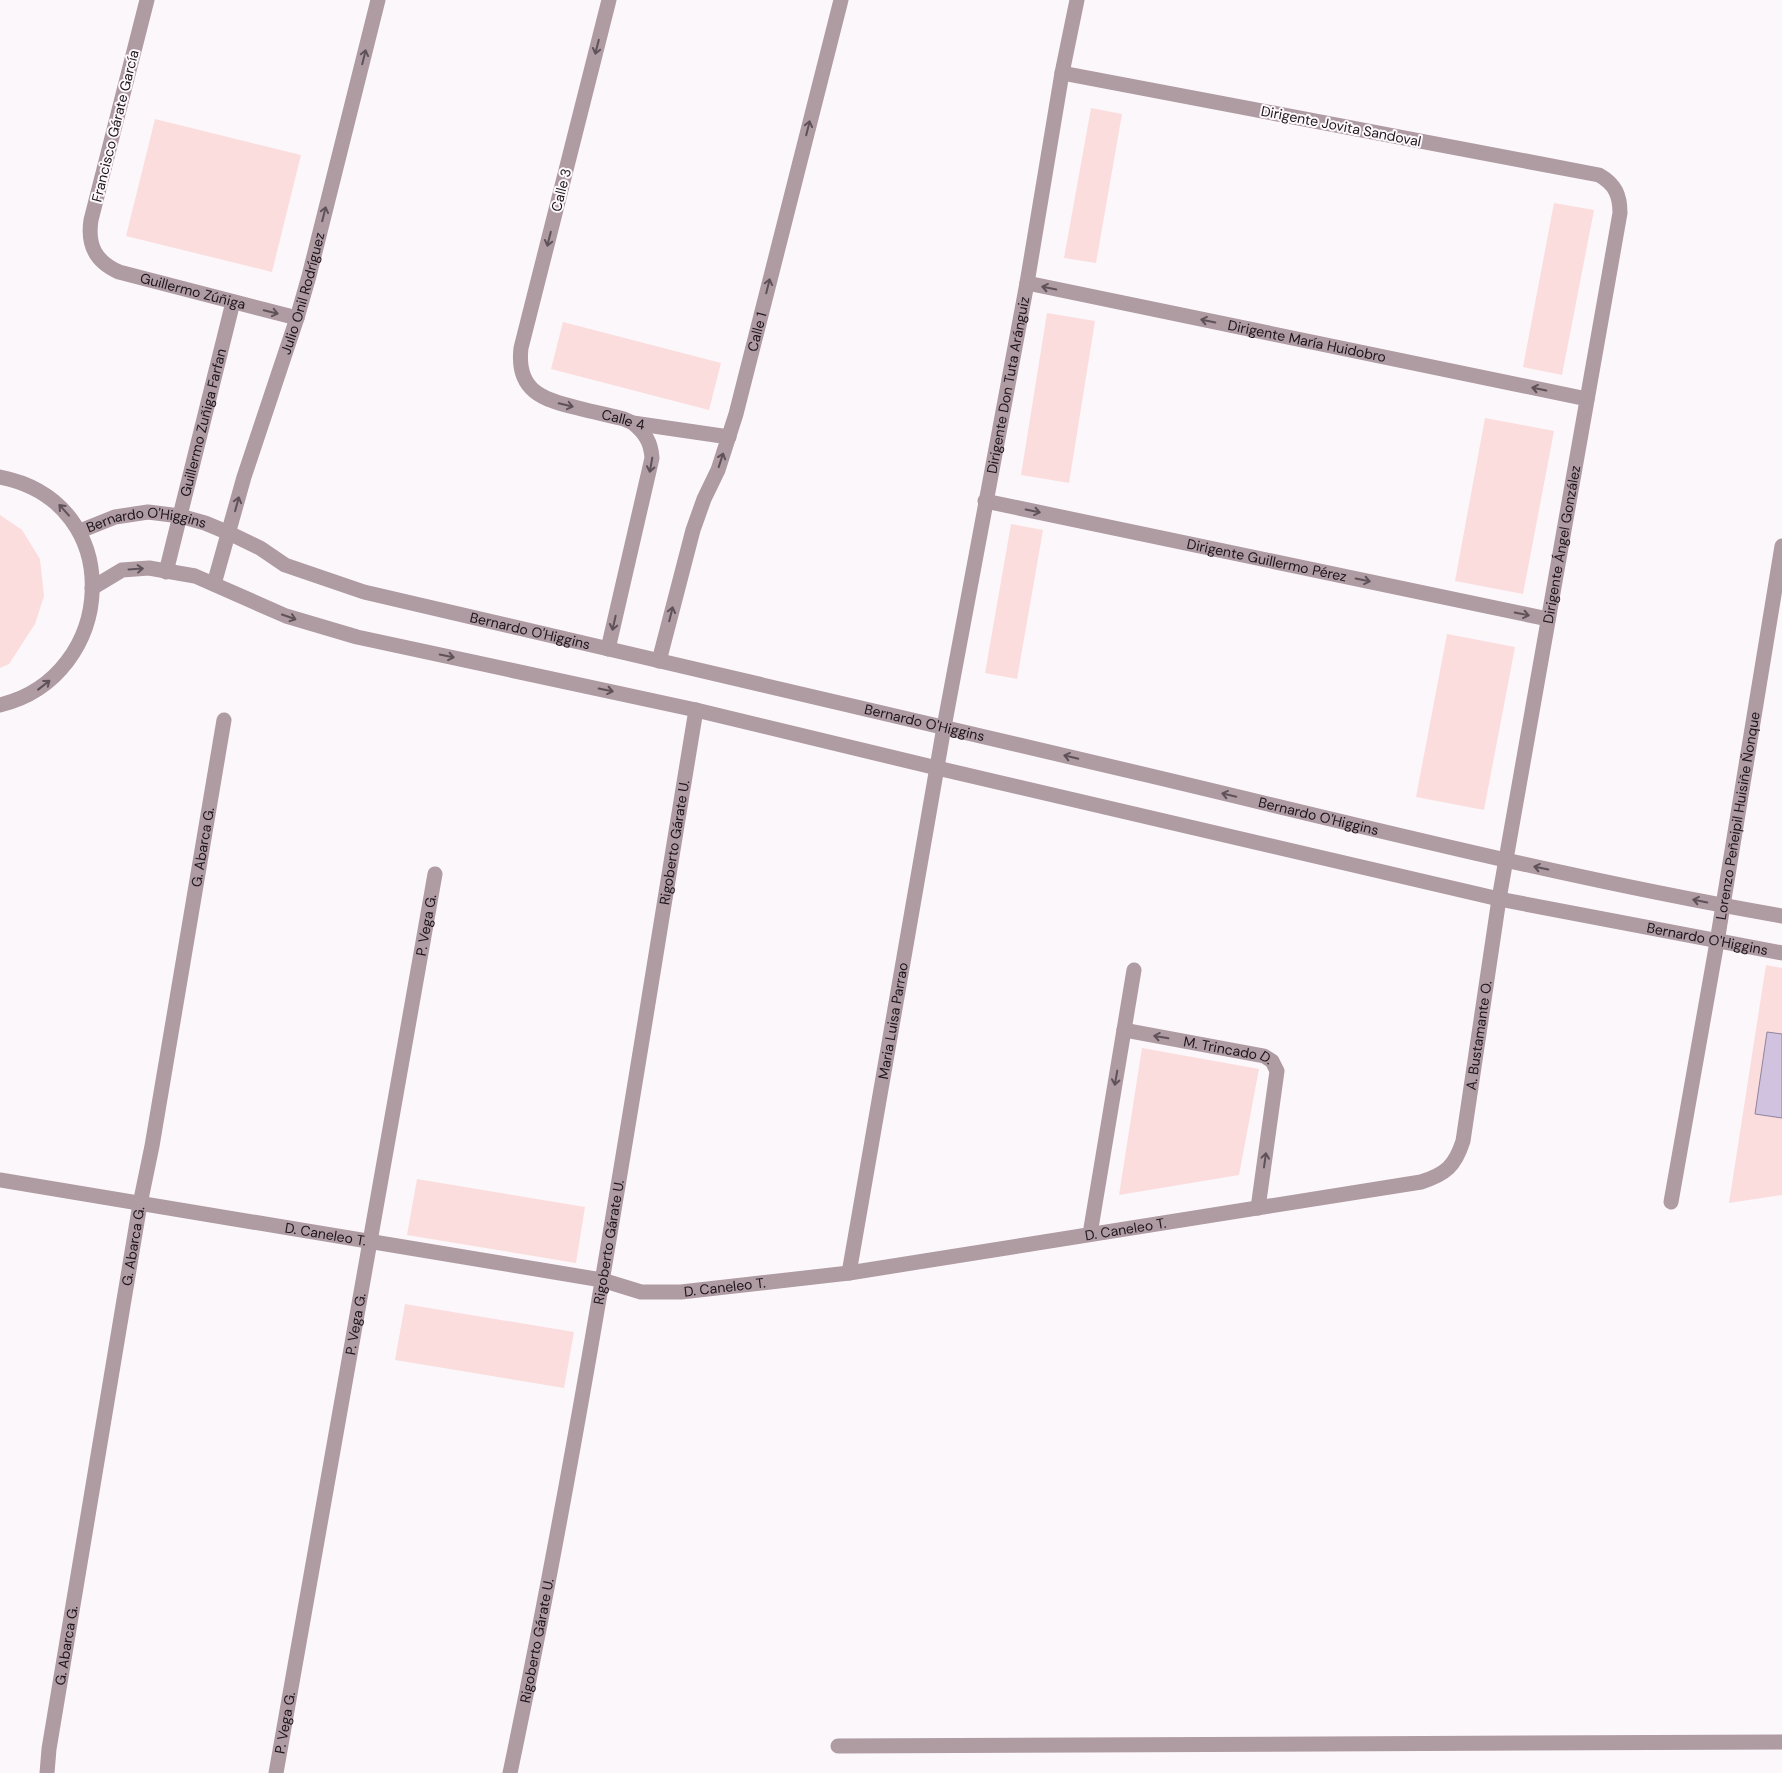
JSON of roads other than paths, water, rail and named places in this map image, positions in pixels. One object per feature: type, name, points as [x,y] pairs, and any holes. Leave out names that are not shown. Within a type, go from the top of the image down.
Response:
[{"type":"street","name":"Francisco Gárate García","points":[[95,252],[91,242],[91,220],[147,0]]},
{"type":"street","name":"Julio Onil Rodríguez","points":[[214,584],[247,468],[297,318],[378,0]]},
{"type":"street","name":"Calle 3","points":[[525,381],[520,359],[521,348],[609,0]]},
{"type":"street","name":"Calle 1","points":[[659,661],[693,530],[704,499],[718,470],[729,437],[841,0]]},
{"type":"street","name":"Dirigente Don Tuta Aránguiz","points":[[938,768],[985,501],[1027,283],[1062,73],[1077,0]]},
{"type":"street","name":"Dirigente Jovita Sandoval","points":[[1062,73],[1598,175],[1608,180],[1616,189]]},
{"type":"street","name":"Dirigente Ángel González","points":[[1499,899],[1620,213],[1620,200],[1616,189]]},
{"type":"street","name":"Guillermo Zúñiga","points":[[95,252],[101,261],[110,268],[120,272],[297,318]]},
{"type":"street","name":"Dirigente María Huidobro","points":[[1027,283],[1587,398]]},
{"type":"street","name":"Guillermo Zuñiga Farfan","points":[[166,572],[233,302]]},
{"type":"street","name":"Calle 4","points":[[525,381],[536,393],[550,401],[624,419],[633,423],[729,437]]},
{"type":"street","points":[[608,649],[652,458],[652,447],[648,438],[633,423]]},
{"type":"street","name":"Bernardo O'Higgins","points":[[0,477],[13,479],[36,489],[57,502],[80,530],[88,549],[92,588],[87,622],[82,638],[69,659],[52,678],[35,691],[15,702],[0,705]]},
{"type":"street","name":"Dirigente Guillermo Pérez","points":[[985,501],[1548,619]]},
{"type":"street","name":"Bernardo O'Higgins","points":[[80,530],[115,517],[148,512],[180,516],[205,523],[229,533],[260,548],[285,565],[364,592],[944,727],[1506,861],[1722,906],[1782,916]]},
{"type":"street","name":"Lorenzo Peñeipil Huisiñe Ñonque","points":[[1671,1202],[1717,942],[1782,546]]},
{"type":"street","name":"Bernardo O'Higgins","points":[[92,588],[122,570],[149,568],[195,576],[264,608],[322,628],[696,710],[1499,899],[1782,953]]},
{"type":"street","name":"Rigoberto Gárate U.","points":[[510,1773],[588,1369],[696,710]]},
{"type":"street","name":"G. Abarca G.","points":[[47,1773],[49,1749],[129,1280],[140,1204],[152,1146],[224,720]]},
{"type":"street","name":"Maria Luisa Parrao","points":[[849,1273],[938,768]]},
{"type":"street","name":"P. Vega G.","points":[[276,1773],[435,874]]},
{"type":"street","name":"A. Bustamante O.","points":[[1449,1168],[1456,1160],[1463,1141],[1499,899]]},
{"type":"street","points":[[1090,1234],[1134,970]]},
{"type":"street","name":"M. Trincado D.","points":[[1124,1030],[1264,1056],[1272,1061],[1277,1071],[1258,1208]]},
{"type":"street","name":"D. Caneleo T.","points":[[0,1180],[602,1280],[641,1292],[681,1292],[849,1273],[1421,1182],[1436,1177],[1449,1168]]},
{"type":"street","points":[[838,1746],[1782,1742]]}]
